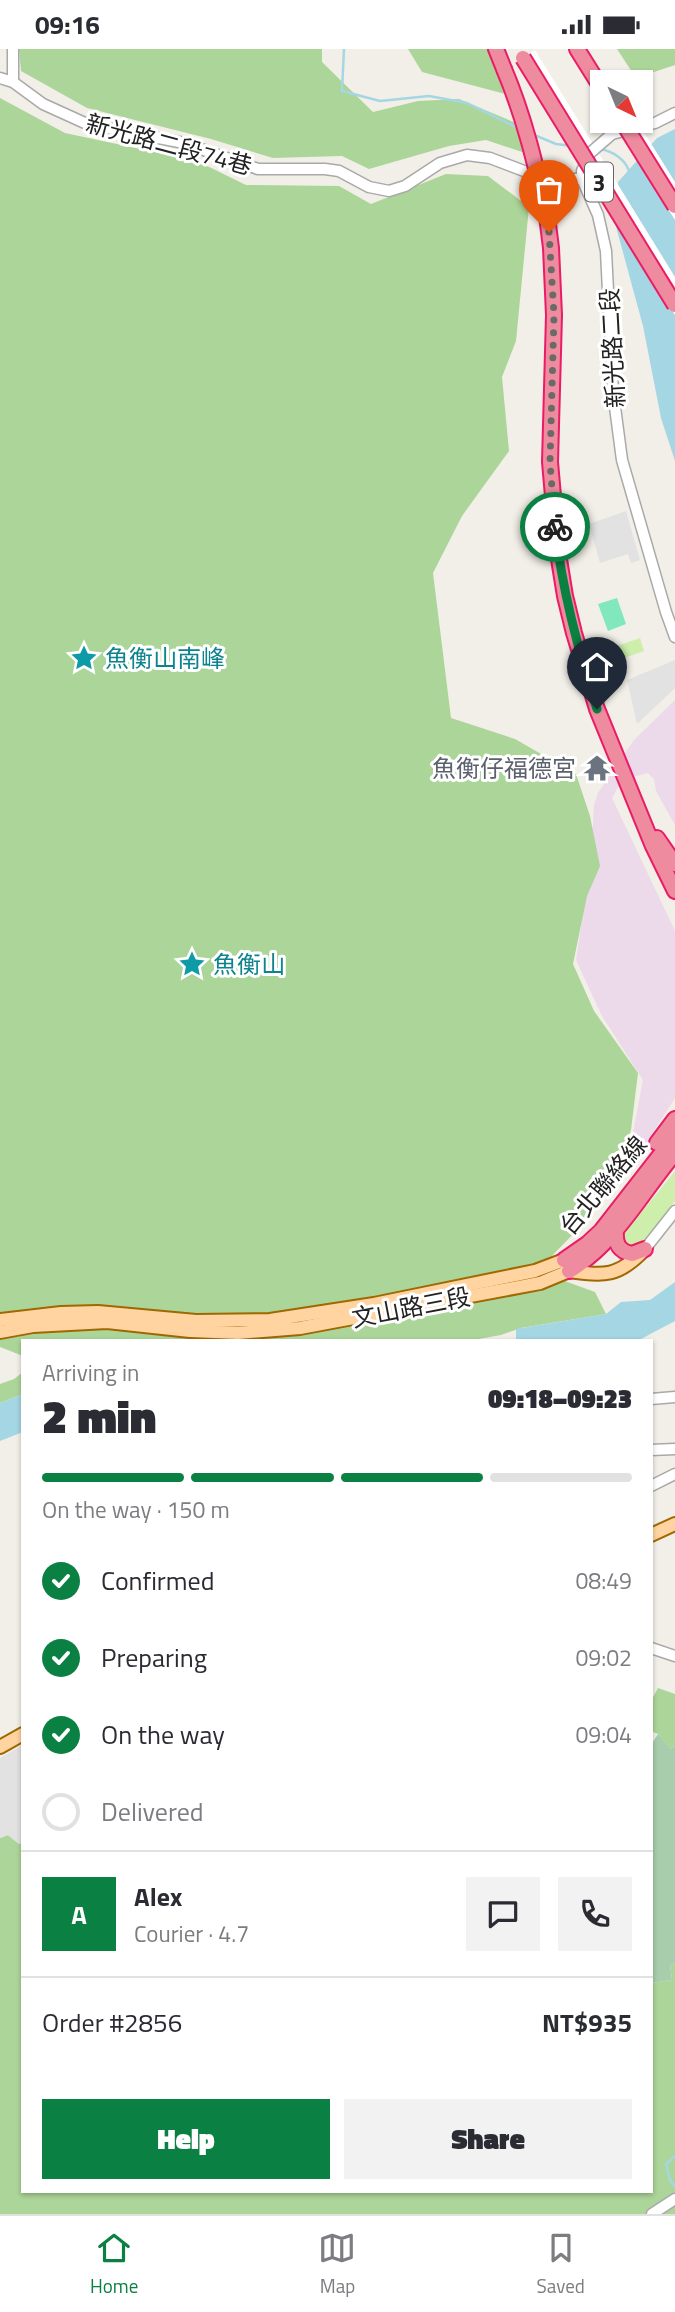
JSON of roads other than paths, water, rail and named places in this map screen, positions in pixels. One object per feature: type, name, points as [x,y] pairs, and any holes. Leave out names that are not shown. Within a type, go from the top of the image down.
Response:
[{"type":"highway","points":[[496,49],[529,141],[547,216],[554,315],[550,462],[558,553],[573,632],[592,696],[653,846],[675,891]]},
{"type":"highway","points":[[577,49],[590,70]]},
{"type":"highway","name":"3","points":[[520,54],[675,305]]},
{"type":"highway","name":"3","points":[[629,133],[675,206]]},
{"type":"highway","points":[[633,795],[675,864]]},
{"type":"highway","points":[[618,1207],[650,1153],[675,1119]]},
{"type":"highway","name":"台北聯絡線","points":[[567,1265],[595,1237],[675,1136]]},
{"type":"highway","name":"台北聯絡線","points":[[567,1265],[590,1257],[616,1230],[675,1153]]},
{"type":"highway","points":[[652,1181],[675,1159]]},
{"type":"highway","points":[[616,1230],[615,1240],[621,1249],[632,1254],[645,1249]]},
{"type":"main road","points":[[567,1265],[598,1275],[615,1273],[634,1261],[645,1249]]},
{"type":"main road","name":"文山路三段","points":[[0,1320],[98,1312],[197,1321],[270,1320],[374,1304],[567,1265]]},
{"type":"main road","name":"文山路三段","points":[[0,1332],[33,1326],[107,1322],[238,1333],[300,1328],[540,1283],[567,1265]]},
{"type":"main road","points":[[653,1534],[675,1524]]},
{"type":"main road","points":[[0,1748],[21,1735]]},
{"type":"street","points":[[13,49],[13,82]]},
{"type":"street","name":"新光路二段74巷","points":[[0,78],[13,82],[43,104],[87,124],[184,143],[258,169],[339,171],[369,187],[390,191],[405,186],[440,163],[467,155],[490,158],[545,179],[582,175]]},
{"type":"street","points":[[582,175],[590,153],[604,139],[624,129],[655,123],[675,113]]},
{"type":"street","name":"新光路二段","points":[[582,175],[598,215],[606,251],[613,392],[622,460],[647,552],[675,637]]},
{"type":"street","points":[[645,1249],[675,1211]]},
{"type":"street","points":[[653,1399],[675,1397]]},
{"type":"street","points":[[653,1450],[675,1449]]},
{"type":"street","points":[[653,1485],[675,1473]]},
{"type":"street","points":[[653,1649],[675,1657]]},
{"type":"street","points":[[652,2214],[675,2199]]},
{"type":"water","points":[[675,129],[675,461],[661,418],[643,326],[615,223],[618,182],[657,138]]},
{"type":"water","points":[[675,1282],[675,1321],[641,1339],[516,1339],[516,1329],[606,1314],[621,1302],[650,1300]]},
{"type":"water","points":[[21,1395],[21,1433],[0,1441],[0,1403]]},
{"type":"waterway","points":[[344,49],[342,91],[380,101],[429,96],[467,103],[520,129]]},
{"type":"waterway","points":[[532,134],[556,144],[572,146]]},
{"type":"waterway","points":[[600,149],[618,156],[629,171]]},
{"type":"waterway","points":[[675,2156],[666,2164],[670,2180],[675,2187]]},
{"type":"place","name":"魚衡山南峰","points":[[84,658]]},
{"type":"place","name":"魚衡仔福德宮","points":[[597,768]]},
{"type":"place","name":"魚衡山","points":[[192,964]]}]
